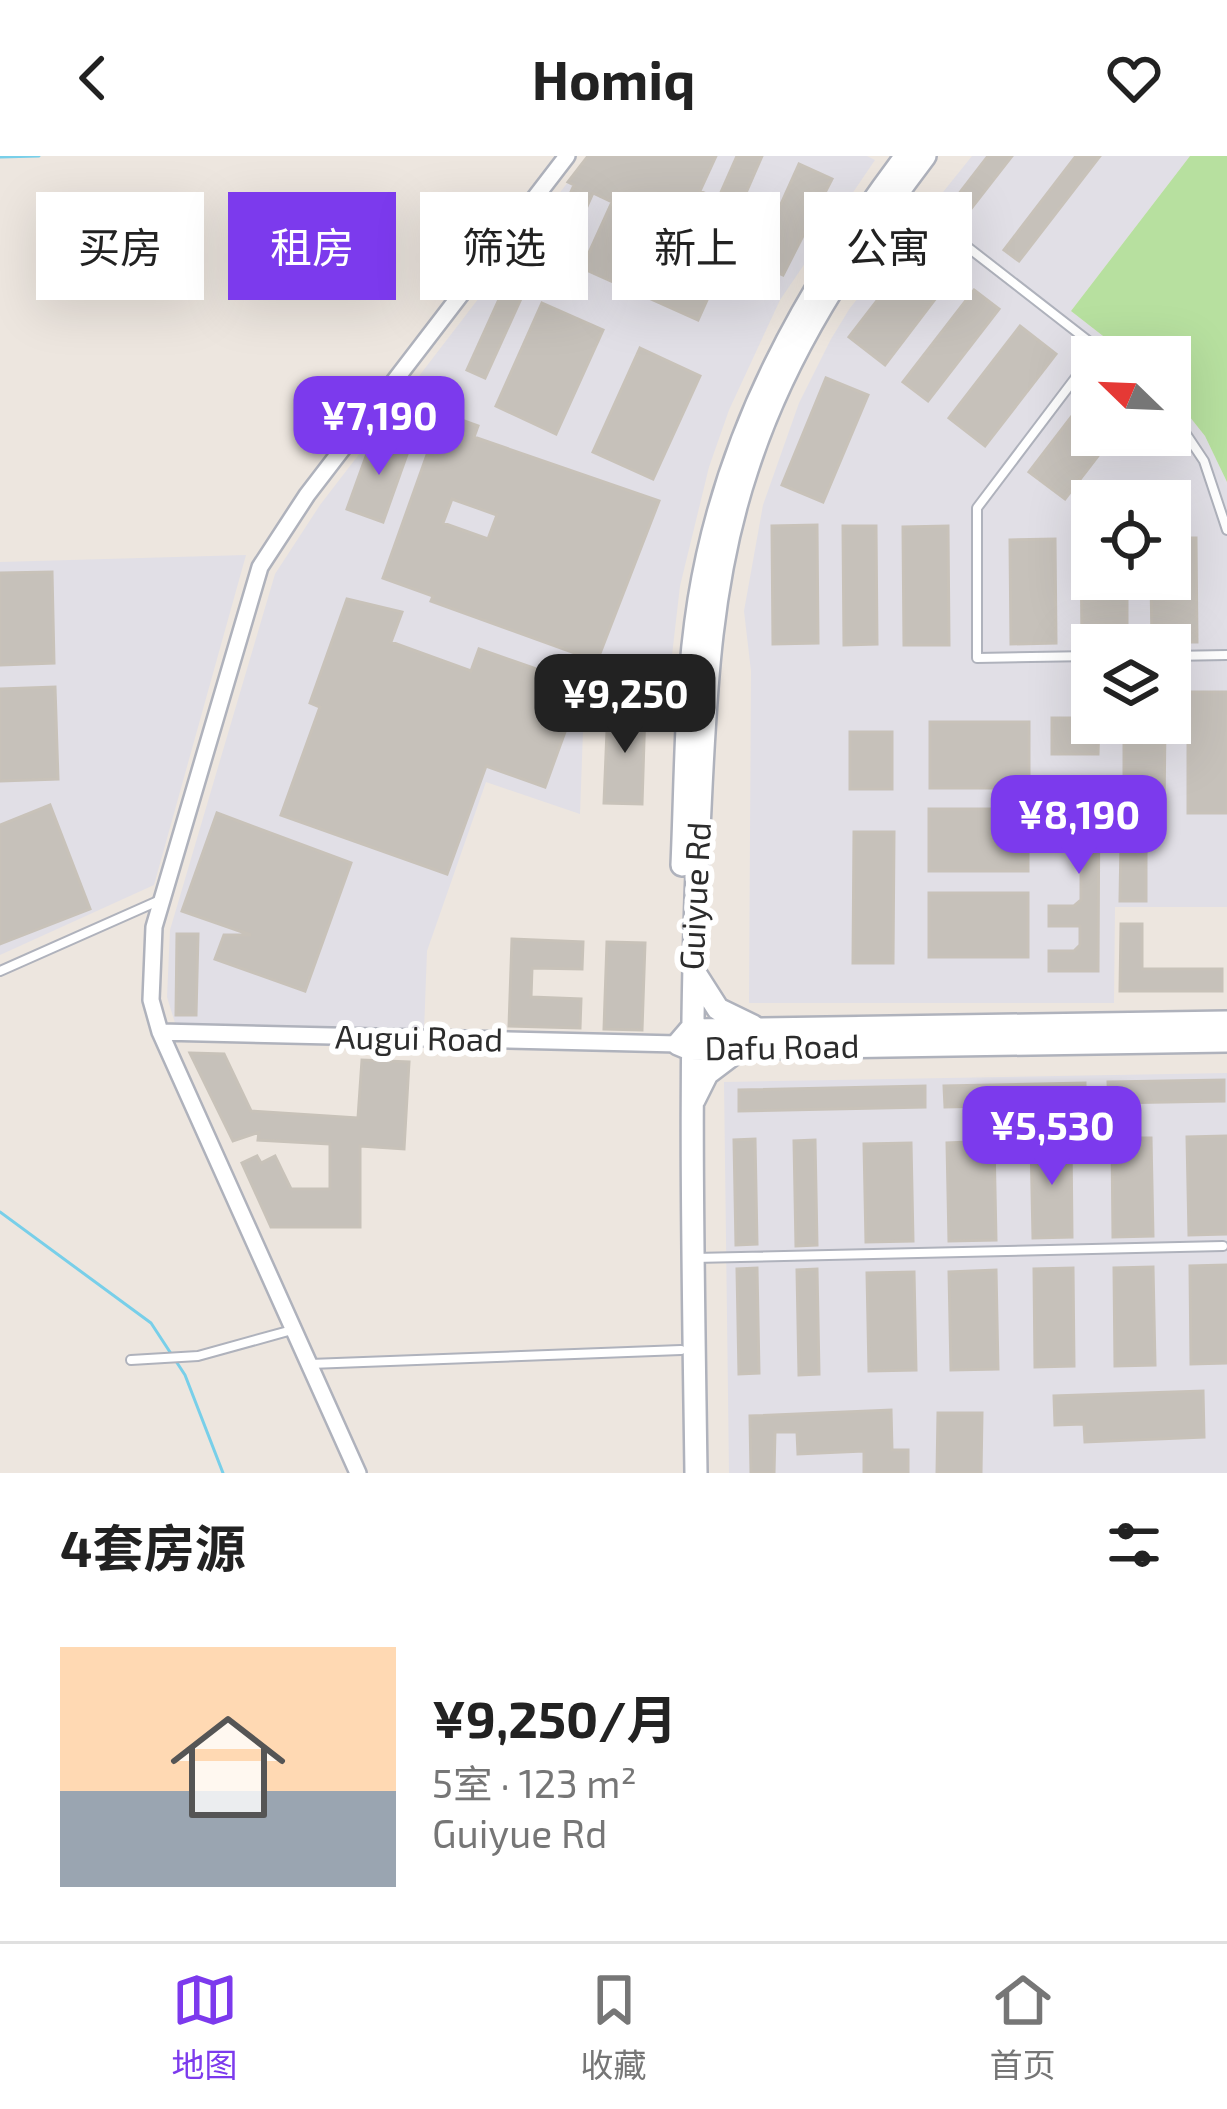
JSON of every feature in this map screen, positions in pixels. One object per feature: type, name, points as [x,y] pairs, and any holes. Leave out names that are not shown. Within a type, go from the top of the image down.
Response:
[{"type":"main road","name":"Guiyue Rd","points":[[897,192],[909,159]]},
{"type":"main road","name":"Guiyue Rd","points":[[682,1473],[688,721],[697,618],[712,537],[746,428],[792,325],[847,233],[909,159]]},
{"type":"main road","name":"Guiyue Rd","points":[[696,1473],[686,1041],[711,627],[733,514],[771,405],[824,300]]},
{"type":"main road","points":[[692,962],[698,982],[718,1009],[766,1029]]},
{"type":"main road","name":"Dafu Road","points":[[686,1041],[742,1048],[801,1038],[1227,1022]]},
{"type":"main road","name":"Dafu Road","points":[[686,1041],[766,1029],[801,1038],[1227,1041]]},
{"type":"main road","points":[[690,1118],[707,1074],[742,1048]]},
{"type":"street","points":[[358,1473],[160,1033],[151,1000],[149,962],[160,900],[260,567],[307,495],[567,156]]},
{"type":"street","name":"Augui Road","points":[[160,1033],[686,1041]]},
{"type":"lane","points":[[972,250],[1083,336]]},
{"type":"lane","points":[[1071,383],[976,508],[977,658],[1071,656]]},
{"type":"lane","points":[[1191,442],[1204,461],[1227,530]]},
{"type":"lane","points":[[1191,656],[1227,655]]},
{"type":"lane","points":[[0,971],[160,900]]},
{"type":"lane","points":[[693,1258],[1223,1246]]},
{"type":"lane","points":[[131,1360],[198,1355],[294,1330]]},
{"type":"lane","points":[[309,1364],[681,1350]]},
{"type":"shaded area","points":[[588,156],[867,156],[875,160],[853,192],[804,192],[804,265],[780,300],[729,410],[709,467],[680,586],[666,707],[585,676],[580,814],[486,782],[427,951],[424,1031],[175,1023],[167,997],[170,930],[275,574],[320,505],[477,300],[588,300],[588,192],[560,192]]},
{"type":"shaded area","points":[[972,156],[1190,156],[1071,311],[1103,336],[1071,336],[1071,456],[1191,456],[1191,418],[1227,482],[1227,907],[1115,907],[1114,1003],[749,1003],[751,671],[744,611],[763,505],[799,403],[856,300],[972,300],[972,192],[943,192]]},
{"type":"shaded area","points":[[246,555],[154,885],[0,955],[0,562]]},
{"type":"shaded area","points":[[1227,1073],[1227,1473],[729,1473],[724,1082]]},
{"type":"green space","points":[[1190,156],[1227,156],[1227,482],[1191,418],[1191,336],[1103,336],[1071,311]]},
{"type":"building","points":[[588,156],[716,156],[702,192],[612,192],[612,202],[593,193],[588,204],[588,192],[571,192],[574,185],[568,182]]},
{"type":"building","points":[[737,156],[762,156],[746,192],[721,192]]},
{"type":"building","points":[[988,156],[1012,156],[972,207],[972,192],[960,192]]},
{"type":"building","points":[[1076,156],[1100,156],[1019,261],[1004,250]]},
{"type":"building","points":[[799,164],[832,179],[825,192],[804,192],[804,234],[783,275],[780,206]]},
{"type":"building","points":[[612,202],[612,281],[588,271],[588,255]]},
{"type":"building","points":[[972,293],[999,309],[928,401],[903,382],[966,300],[972,300]]},
{"type":"building","points":[[499,300],[520,300],[485,378],[467,370]]},
{"type":"building","points":[[653,300],[707,300],[698,320]]},
{"type":"building","points":[[878,300],[934,300],[885,365],[849,337]]},
{"type":"building","points":[[542,303],[603,330],[556,434],[496,406]]},
{"type":"building","points":[[1020,326],[1056,354],[985,446],[949,418]]},
{"type":"building","points":[[640,348],[700,376],[653,479],[593,452]]},
{"type":"building","points":[[826,378],[868,395],[823,502],[782,485]]},
{"type":"building","points":[[442,413],[478,426],[474,437],[659,501],[597,661],[431,601],[433,596],[383,578]],"holes":[[[452,499],[497,515],[488,539],[443,523]]]},
{"type":"building","points":[[1071,417],[1071,456],[1098,456],[1080,480],[1071,480],[1065,499],[1029,472]]},
{"type":"building","points":[[380,435],[410,446],[383,522],[347,509],[368,451]]},
{"type":"building","points":[[817,525],[818,643],[773,644],[772,526]]},
{"type":"building","points":[[843,526],[876,526],[877,644],[844,645]]},
{"type":"building","points":[[948,526],[949,645],[904,645],[903,527]]},
{"type":"building","points":[[1191,538],[1196,538],[1197,642],[1191,642],[1191,624],[1152,624],[1151,600],[1191,600]]},
{"type":"building","points":[[1055,539],[1056,643],[1011,644],[1010,540]]},
{"type":"building","points":[[52,572],[54,663],[0,665],[0,573]]},
{"type":"building","points":[[347,599],[402,612],[391,642],[471,671],[479,649],[582,685],[545,787],[486,766],[447,874],[281,815],[320,707],[310,703]]},
{"type":"building","points":[[1082,600],[1127,600],[1127,624],[1082,624]]},
{"type":"building","points":[[55,687],[58,779],[0,781],[0,689]]},
{"type":"building","points":[[1191,692],[1227,692],[1227,813],[1188,813]]},
{"type":"building","points":[[608,707],[645,709],[642,804],[604,803]]},
{"type":"building","points":[[1052,718],[1071,718],[1071,744],[1098,744],[1098,754],[1052,754]]},
{"type":"building","points":[[930,722],[1029,722],[1029,788],[930,788]]},
{"type":"building","points":[[850,732],[892,732],[892,789],[850,789]]},
{"type":"building","points":[[1124,744],[1165,744],[1164,813],[1124,812]]},
{"type":"building","points":[[1050,782],[1099,782],[1098,971],[1049,971],[1049,951],[1074,951],[1080,945],[1080,926],[1049,926],[1049,906],[1074,906],[1081,900],[1081,853],[1075,847],[1050,847],[1050,827],[1081,827],[1081,808],[1075,802],[1050,802]]},
{"type":"building","points":[[50,805],[90,909],[0,944],[0,825]]},
{"type":"building","points":[[929,809],[1028,809],[1028,871],[929,871]]},
{"type":"building","points":[[217,813],[351,863],[305,991],[215,959],[224,935],[251,935],[182,911]]},
{"type":"building","points":[[854,832],[894,832],[893,963],[853,963]]},
{"type":"building","points":[[1121,842],[1146,842],[1146,901],[1120,901]]},
{"type":"building","points":[[929,893],[1028,893],[1028,957],[929,957]]},
{"type":"building","points":[[1121,924],[1142,924],[1142,969],[1222,969],[1222,991],[1120,991]]},
{"type":"building","points":[[177,934],[198,934],[196,1015],[176,1015]]},
{"type":"building","points":[[512,939],[583,942],[582,969],[532,968],[531,997],[581,999],[580,1028],[509,1026]]},
{"type":"building","points":[[607,942],[645,943],[642,1030],[604,1029]]},
{"type":"building","points":[[190,1053],[224,1054],[251,1111],[358,1118],[362,1060],[409,1062],[404,1149],[360,1146],[360,1227],[271,1227],[242,1163],[257,1156],[261,1163],[275,1156],[291,1189],[330,1189],[330,1144],[258,1140],[259,1132],[233,1141]]},
{"type":"building","points":[[1224,1080],[1224,1101],[1109,1103],[1108,1082]]},
{"type":"building","points":[[1085,1083],[1085,1104],[945,1107],[944,1086]]},
{"type":"building","points":[[925,1086],[925,1107],[739,1111],[739,1090]]},
{"type":"building","points":[[1227,1136],[1227,1234],[1189,1235],[1187,1137]]},
{"type":"building","points":[[1112,1138],[1151,1138],[1153,1236],[1113,1237]]},
{"type":"building","points":[[755,1139],[757,1244],[736,1245],[734,1140]]},
{"type":"building","points":[[1071,1139],[1072,1237],[1033,1238],[1031,1140]]},
{"type":"building","points":[[815,1140],[817,1245],[796,1246],[794,1141]]},
{"type":"building","points":[[994,1141],[996,1240],[949,1241],[947,1143]]},
{"type":"building","points":[[911,1143],[913,1241],[866,1242],[864,1144]]},
{"type":"building","points":[[1227,1265],[1227,1363],[1191,1364],[1190,1266]]},
{"type":"building","points":[[1153,1267],[1155,1365],[1115,1366],[1114,1268]]},
{"type":"building","points":[[757,1268],[759,1373],[739,1374],[737,1269]]},
{"type":"building","points":[[1073,1268],[1074,1366],[1035,1367],[1034,1269]]},
{"type":"building","points":[[817,1269],[819,1374],[799,1375],[797,1270]]},
{"type":"building","points":[[996,1270],[998,1369],[951,1370],[949,1272]]},
{"type":"building","points":[[914,1272],[916,1370],[869,1371],[867,1273]]},
{"type":"building","points":[[1203,1391],[1204,1437],[1085,1442],[1084,1424],[1055,1425],[1054,1396]]},
{"type":"building","points":[[891,1410],[892,1450],[908,1450],[908,1473],[864,1473],[864,1451],[798,1454],[797,1432],[775,1432],[774,1473],[751,1473],[750,1416]]},
{"type":"building","points":[[938,1413],[982,1413],[981,1473],[937,1473]]},
{"type":"waterway","points":[[0,157],[39,156]]},
{"type":"waterway","points":[[0,1212],[151,1323],[185,1375],[223,1473]]}]
